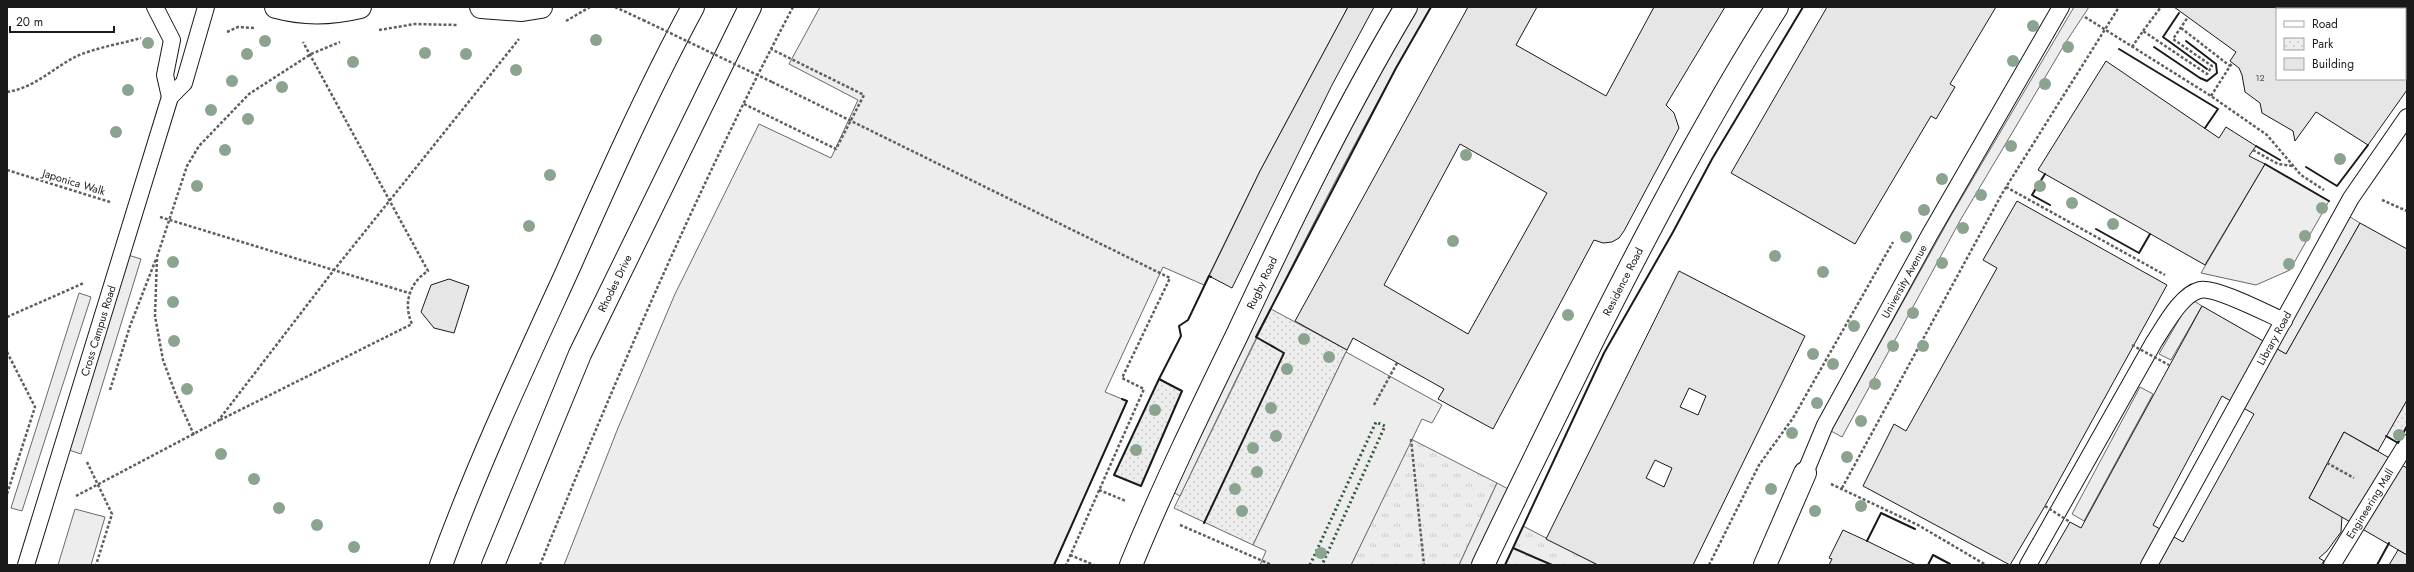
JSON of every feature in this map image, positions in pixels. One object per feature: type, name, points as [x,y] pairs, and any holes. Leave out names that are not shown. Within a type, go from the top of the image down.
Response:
[{"type":"main road","points":[[276,7],[296,12],[332,13],[360,7]]},
{"type":"main road","points":[[481,7],[522,10],[541,7]]},
{"type":"main road","points":[[441,565],[542,326],[633,126],[692,7]]},
{"type":"main road","name":"Rhodes Drive","points":[[493,565],[580,354],[750,7]]},
{"type":"main road","name":"Rugby Road","points":[[1131,565],[1152,512],[1274,257],[1375,59],[1406,7]]},
{"type":"main road","name":"Residence Road","points":[[1483,565],[1522,483],[1666,196],[1734,75],[1777,7]]},
{"type":"main road","name":"University Avenue","points":[[1765,565],[1805,474]]},
{"type":"lane","points":[[154,7],[172,40],[165,75],[170,97]]},
{"type":"lane","name":"Cross Campus Road","points":[[26,565],[170,97],[184,83],[206,7]]},
{"type":"lane","name":"University Avenue","points":[[1805,474],[1825,424],[2061,7]]},
{"type":"lane","name":"Library Road","points":[[2149,565],[2351,198],[2407,117]]},
{"type":"lane","points":[[2028,565],[2154,342],[2172,315],[2186,299],[2201,290],[2216,291],[2284,321]]},
{"type":"lane","name":"Engineering Mall","points":[[2332,565],[2407,443]]},
{"type":"path","points":[[562,24],[590,7]]},
{"type":"path","points":[[615,7],[772,82],[850,122],[1170,278],[1122,378],[1144,389],[1066,565]]},
{"type":"path","points":[[540,565],[666,266],[744,104],[793,7]]},
{"type":"path","points":[[1842,488],[2006,187],[2119,7]]},
{"type":"path","points":[[2132,47],[2160,7]]},
{"type":"path","points":[[2081,14],[2211,96],[2268,135],[2301,176],[2326,191]]},
{"type":"path","points":[[2143,31],[2207,74],[2212,66],[2173,39],[2188,17]]},
{"type":"path","points":[[376,31],[416,24],[464,26]]},
{"type":"path","points":[[223,36],[229,30],[238,27],[246,26],[260,29]]},
{"type":"path","points":[[2181,28],[2231,64],[2211,96]]},
{"type":"path","points":[[7,92],[23,89],[77,57],[148,36]]},
{"type":"path","points":[[218,420],[334,270],[521,37]]},
{"type":"path","points":[[43,512],[194,435],[218,420],[412,324],[407,311],[409,293],[416,281],[428,272],[390,200],[301,40]]},
{"type":"path","points":[[110,392],[130,326],[157,257],[187,166],[199,146],[249,94],[310,54],[344,41]]},
{"type":"path","points":[[744,104],[836,149],[864,94],[771,49]]},
{"type":"path","points":[[2253,150],[2278,164],[2293,166]]},
{"type":"path","name":"Japonica Walk","points":[[7,170],[135,210]]},
{"type":"path","points":[[2006,187],[2165,275]]},
{"type":"path","points":[[2386,200],[2407,211]]},
{"type":"path","points":[[182,224],[409,293]]},
{"type":"path","points":[[1709,565],[1759,465],[1793,418],[1897,235]]},
{"type":"path","points":[[157,257],[155,316],[163,360],[176,395],[194,435]]},
{"type":"path","points":[[7,317],[86,282]]},
{"type":"path","points":[[2132,345],[2169,365]]},
{"type":"path","points":[[7,352],[35,407],[7,494]]},
{"type":"path","points":[[1374,405],[1397,363]]},
{"type":"path","points":[[1411,439],[1424,565]]},
{"type":"path","points":[[89,457],[87,464],[112,514],[96,565]]},
{"type":"path","points":[[2327,463],[2345,473]]},
{"type":"path","points":[[1805,474],[1842,488],[1918,525],[1986,565]]},
{"type":"path","points":[[1099,490],[1129,503]]},
{"type":"path","points":[[2046,506],[2070,522]]},
{"type":"path","points":[[1177,524],[1272,565]]},
{"type":"path","points":[[1070,555],[1094,565]]},
{"type":"green space","points":[[1271,309],[1347,350],[1253,545],[1174,508]]},
{"type":"green space","points":[[1159,379],[1182,391],[1141,486],[1114,475]]},
{"type":"green space","points":[[2407,400],[2407,426],[2398,443],[2386,436]]},
{"type":"green space","points":[[1411,439],[1497,483],[1459,565],[1351,565]]},
{"type":"green space","points":[[1523,526],[1598,565],[1505,565]]},
{"type":"shaded area","points":[[820,7],[1348,7],[1260,171],[1204,285],[1163,267],[1105,392],[1127,401],[1054,565],[564,565],[618,428],[675,294],[759,124],[831,158],[858,100],[789,64]]},
{"type":"shaded area","points":[[1413,7],[1431,7],[1332,188],[1270,310],[1180,496],[1169,490],[1261,294]]},
{"type":"shaded area","points":[[2074,7],[2089,7],[2066,42],[1961,219],[1842,437],[1831,431],[1952,214]]},
{"type":"shaded area","points":[[2265,164],[2329,201],[2290,270],[2256,285],[2201,273]]},
{"type":"shaded area","points":[[2347,215],[2360,223],[2286,354],[2273,347]]},
{"type":"shaded area","points":[[128,255],[141,259],[81,454],[69,450]]},
{"type":"shaded area","points":[[79,293],[91,297],[22,511],[11,508]]},
{"type":"shaded area","points":[[2191,299],[2202,306],[2171,360],[2159,354]]},
{"type":"shaded area","points":[[1346,352],[1442,405],[1432,423],[1422,419],[1351,565],[1260,565],[1266,551],[1253,545]]},
{"type":"shaded area","points":[[2140,387],[2153,394],[2084,521],[2072,514]]},
{"type":"shaded area","points":[[1497,483],[1510,490],[1475,565],[1459,565]]},
{"type":"shaded area","points":[[75,509],[105,517],[91,565],[58,565]]},
{"type":"building","points":[[1348,7],[1374,7],[1332,85],[1232,288],[1209,276],[1260,171]]},
{"type":"building","points":[[1468,7],[1537,7],[1516,45],[1606,96],[1654,7],[1725,7],[1666,105],[1674,113],[1679,128],[1624,231],[1619,238],[1612,242],[1603,243],[1594,240],[1493,429],[1438,399],[1444,389],[1353,338],[1347,350],[1295,321]],"holes":[[[1460,144],[1547,193],[1468,334],[1384,285]]]},
{"type":"building","points":[[1827,7],[1996,7],[1950,84],[1955,87],[1936,119],[1931,116],[1855,244],[1731,173]]},
{"type":"building","points":[[2174,7],[2407,7],[2407,90],[2368,145],[2316,112],[2295,141],[2293,131],[2262,113],[2260,103],[2245,92],[2242,75],[2239,68],[2230,61],[2236,52]]},
{"type":"building","points":[[2106,61],[2219,138],[2226,127],[2256,146],[2249,156],[2265,164],[2205,265],[2038,170]]},
{"type":"building","points":[[2017,201],[2167,285],[2045,506],[2010,565],[1863,486],[1894,424],[1906,431],[1997,268],[1983,260]]},
{"type":"building","points":[[2360,223],[2407,249],[2407,400],[2378,451],[2344,432],[2309,498],[2342,516],[2341,532],[2327,551],[2319,558],[2324,561],[2321,565],[2045,565],[2070,522],[2081,528],[2202,306],[2286,354]],"holes":[[[2222,396],[2254,414],[2183,542],[2153,525]]]},
{"type":"building","points":[[1679,271],[1805,336],[1693,565],[1598,565],[1546,539]],"holes":[[[1689,388],[1706,396],[1698,415],[1680,407]],[[1655,460],[1672,468],[1664,487],[1646,478]]]},
{"type":"building","points":[[449,279],[469,286],[454,333],[434,328],[421,312],[431,285]]},
{"type":"building","points":[[2344,432],[2407,468],[2407,555],[2309,498]]},
{"type":"building","points":[[1843,530],[1916,565],[1829,565],[1832,559],[1829,558]]},
{"type":"building","points":[[2398,550],[2407,555],[2407,565],[2389,565]]},
{"type":"hedge","points":[[1310,565],[1376,422],[1385,426],[1322,565]]},
{"type":"wall","points":[[1204,523],[1284,353],[1256,337],[1396,68],[1431,7]]},
{"type":"wall","points":[[1505,565],[1604,353],[1673,232],[1712,159],[1803,7]]},
{"type":"wall","points":[[2179,13],[2163,37],[2207,69]]},
{"type":"wall","points":[[2154,47],[2200,78],[2207,81],[2217,73],[2216,64],[2186,41]]},
{"type":"wall","points":[[2119,49],[2218,109],[2205,128]]},
{"type":"wall","points":[[2306,167],[2337,186],[2368,145]]},
{"type":"wall","points":[[2256,146],[2280,160]]},
{"type":"wall","points":[[2265,164],[2329,201]]},
{"type":"wall","points":[[2045,174],[2032,195],[2050,205]]},
{"type":"wall","points":[[2096,229],[2139,253],[2150,234]]},
{"type":"wall","points":[[1159,379],[1114,475],[1141,486],[1182,391],[1159,379],[1181,336],[1179,326],[1188,320],[1209,276],[1211,277]]},
{"type":"wall","points":[[1054,565],[1127,401],[1122,399]]},
{"type":"wall","points":[[2386,436],[2398,443],[2407,426]]},
{"type":"wall","points":[[1867,541],[1881,513],[1915,529]]},
{"type":"wall","points":[[2377,565],[2389,543]]},
{"type":"wall","points":[[1513,548],[1552,565]]},
{"type":"wall","points":[[1928,565],[1933,555],[1950,564]]}]
